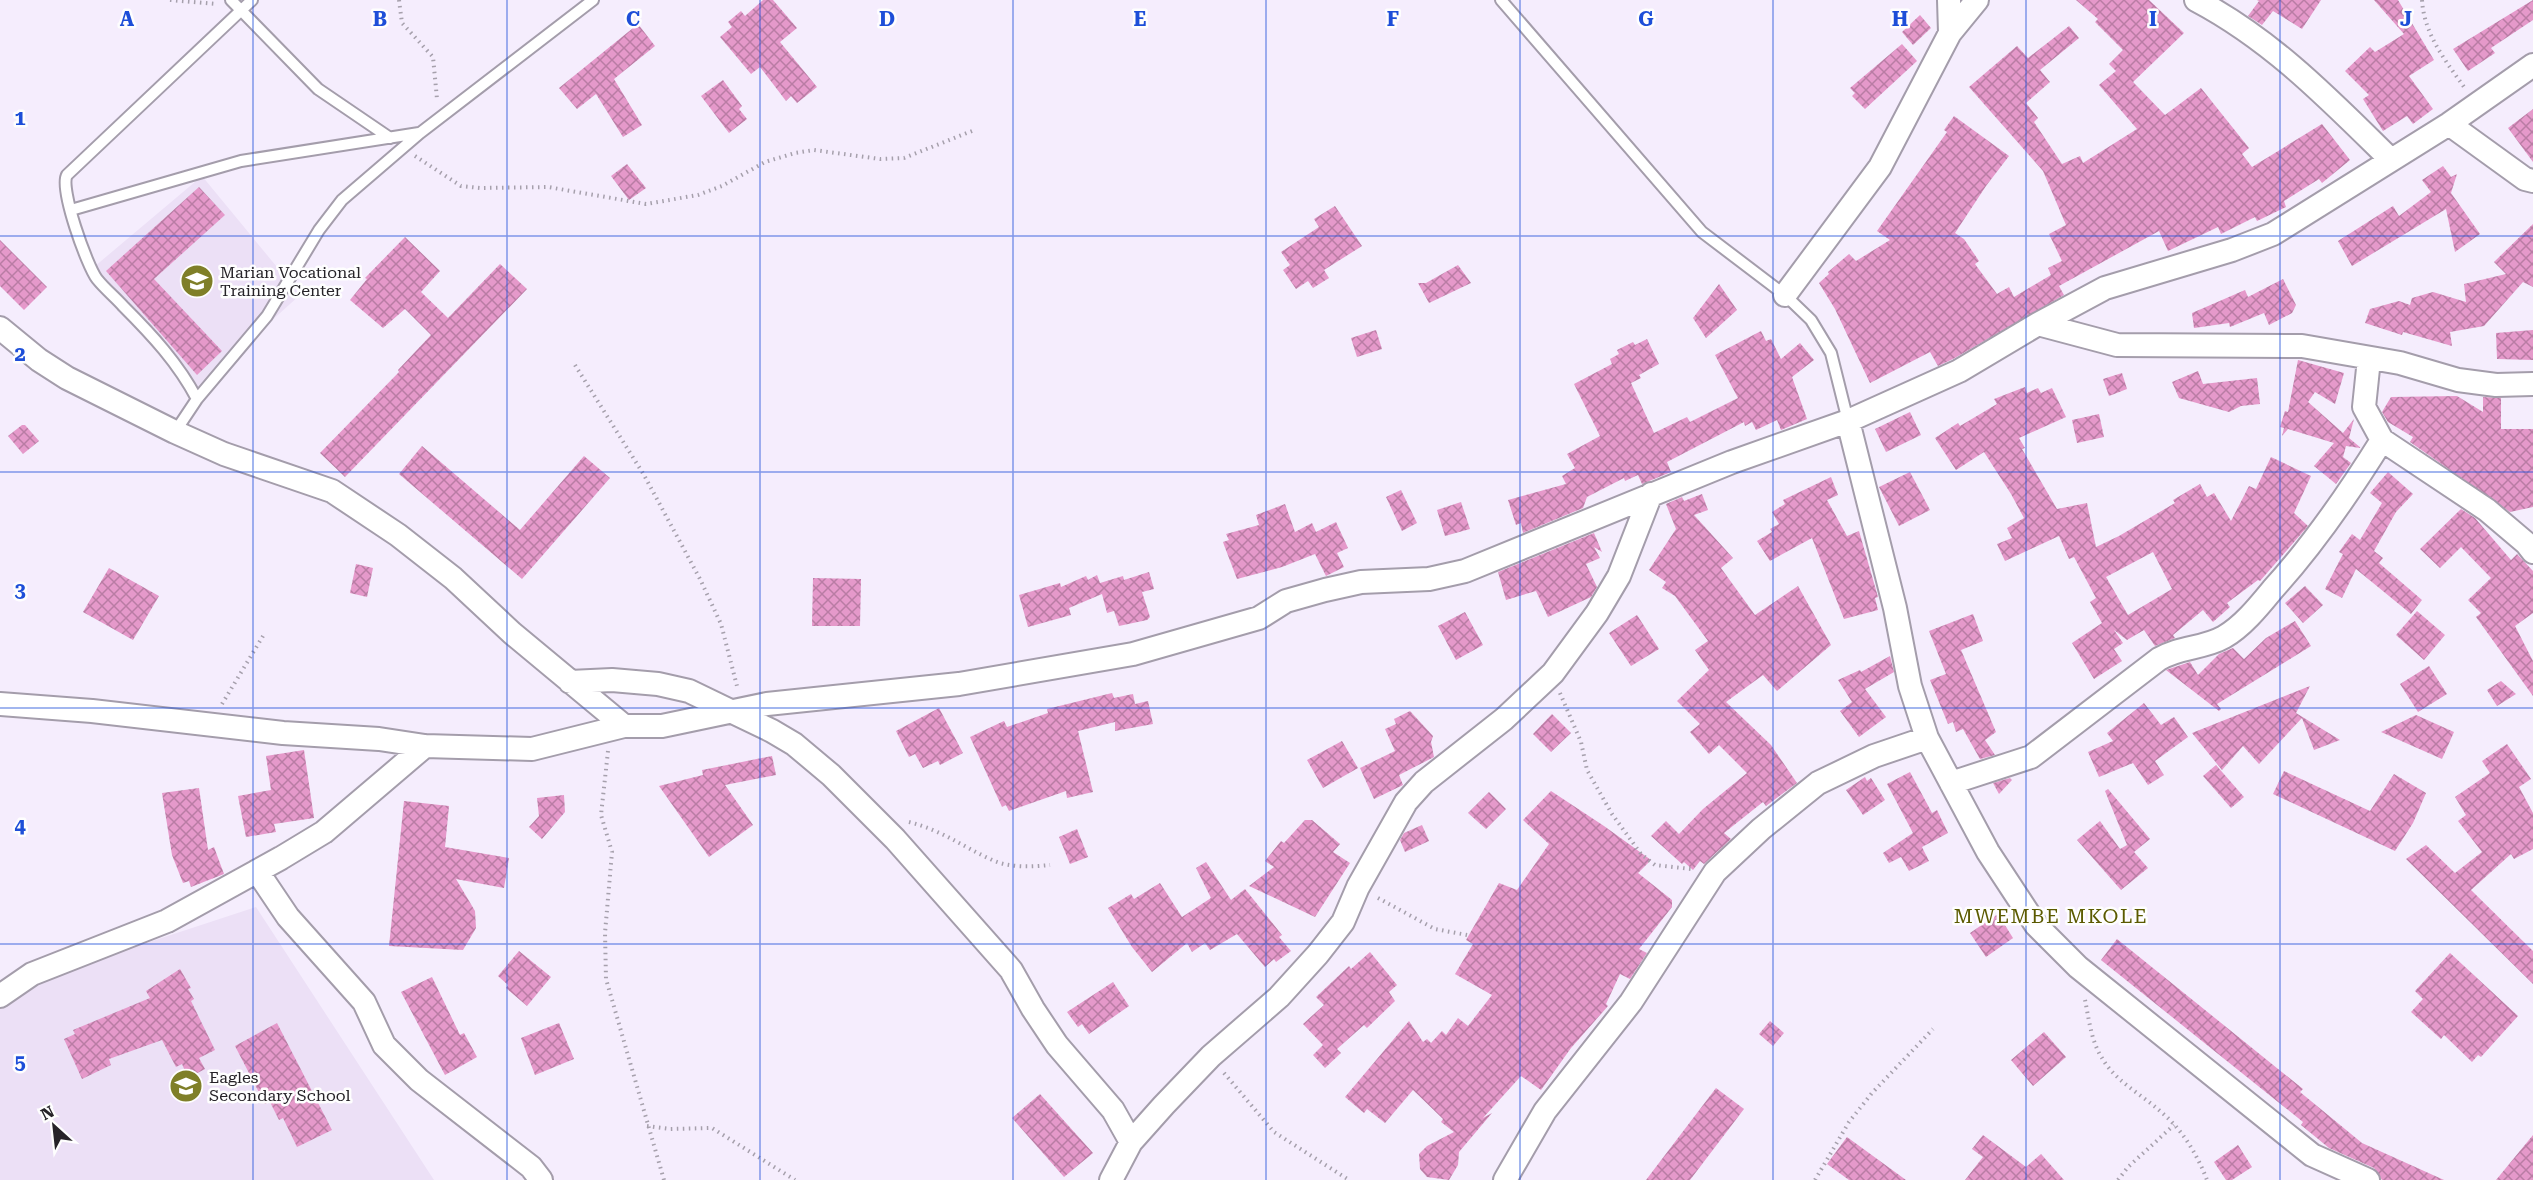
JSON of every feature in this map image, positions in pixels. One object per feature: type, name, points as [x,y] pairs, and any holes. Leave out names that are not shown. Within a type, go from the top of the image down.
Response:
[{"type":"street","points":[[1949,0],[1950,33]]},
{"type":"street","points":[[1785,296],[1880,167],[1950,33],[1977,0]]},
{"type":"street","points":[[2196,0],[2251,33],[2301,72],[2390,159]]},
{"type":"street","points":[[0,704],[92,711],[210,726],[379,739],[425,746],[532,749],[617,728],[662,726],[712,718],[738,710],[959,684],[1133,654],[1259,618],[1286,601],[1325,590],[1361,582],[1430,579],[1465,571],[1651,494],[1848,421],[1959,371],[2038,324],[2106,288],[2232,250],[2273,234],[2449,124],[2533,66]]},
{"type":"street","points":[[2449,124],[2525,179],[2533,181]]},
{"type":"street","points":[[2038,324],[2117,345],[2302,346],[2400,363],[2458,380],[2496,385],[2533,384]]},
{"type":"street","points":[[0,328],[39,360],[68,378],[175,432],[224,454],[332,491],[435,563],[570,682],[617,728]]},
{"type":"street","points":[[2369,359],[2364,407],[2382,440],[2487,510],[2526,543],[2533,552]]},
{"type":"street","points":[[1848,421],[1895,608],[1910,686],[1927,738],[1988,852],[2036,924],[2078,967],[2312,1155],[2368,1180]]},
{"type":"street","points":[[1951,783],[2031,757],[2159,659],[2175,650],[2209,645],[2226,636],[2250,616],[2313,542],[2351,490],[2382,440]]},
{"type":"street","points":[[1111,1180],[1131,1142],[1211,1056],[1280,997],[1343,922],[1358,887],[1406,802],[1452,758],[1504,718],[1553,673],[1597,613],[1619,576],[1651,494]]},
{"type":"street","points":[[570,682],[612,680],[658,684],[689,691],[738,710],[794,744],[831,775],[912,857],[1011,970],[1051,1036],[1113,1110],[1131,1142]]},
{"type":"street","points":[[1505,1180],[1545,1111],[1631,1002],[1715,872],[1761,829],[1818,783],[1874,756],[1927,738]]},
{"type":"street","points":[[0,996],[32,974],[167,921],[324,832],[425,746]]},
{"type":"street","points":[[257,871],[288,917],[364,1002],[384,1045],[419,1080],[531,1167],[541,1180]]},
{"type":"lane","points":[[197,399],[181,369],[169,354],[94,274],[71,210],[64,183],[67,175],[182,69],[235,5],[252,0]]},
{"type":"lane","points":[[175,432],[197,399],[267,316],[333,209],[402,147],[593,0]]},
{"type":"lane","points":[[1501,0],[1702,232],[1785,296],[1811,320],[1823,336],[1831,353],[1848,421]]},
{"type":"lane","points":[[235,5],[318,89],[390,138]]},
{"type":"lane","points":[[71,210],[241,161],[420,133]]},
{"type":"path","points":[[170,0],[235,5]]},
{"type":"path","points":[[399,0],[402,23],[433,57],[440,118]]},
{"type":"path","points":[[2422,0],[2425,23],[2430,35],[2476,105]]},
{"type":"path","points":[[402,147],[461,186],[548,188],[646,204],[698,195],[723,186],[765,162],[805,151],[894,159],[914,154],[972,132]]},
{"type":"path","points":[[575,365],[644,475],[700,579],[720,624],[738,710]]},
{"type":"path","points":[[210,726],[263,636]]},
{"type":"path","points":[[1553,673],[1581,742],[1587,770],[1612,814],[1641,854],[1655,865],[1715,872]]},
{"type":"path","points":[[617,728],[601,815],[612,852],[605,933],[606,979],[664,1180]]},
{"type":"path","points":[[905,821],[960,841],[991,860],[1035,867],[1050,865]]},
{"type":"path","points":[[1358,887],[1435,929],[1467,936]]},
{"type":"path","points":[[2078,967],[2093,1038],[2101,1058],[2113,1073],[2174,1125],[2190,1145],[2207,1180]]},
{"type":"path","points":[[1815,1180],[1849,1122],[1872,1093],[1933,1029]]},
{"type":"path","points":[[1211,1056],[1274,1132],[1349,1180]]},
{"type":"path","points":[[2118,1180],[2128,1167],[2174,1125]]},
{"type":"path","points":[[647,1126],[670,1129],[712,1128],[795,1180]]},
{"type":"shaded area","name":"Marian Vocational Training Center","points":[[202,176],[300,295],[198,387],[94,267]]},
{"type":"shaded area","name":"Eagles Secondary School","points":[[256,907],[434,1180],[0,1180],[0,991]]},
{"type":"building","points":[[763,0],[773,0],[797,28],[780,42],[817,87],[797,103],[791,96],[786,101],[760,67],[751,74],[720,37],[732,27],[728,22],[741,11],[745,16]]},
{"type":"building","points":[[2076,0],[2149,0],[2184,33],[2133,82],[2165,115],[2201,88],[2249,148],[2242,154],[2252,167],[2322,124],[2350,160],[2322,183],[2319,179],[2284,201],[2286,207],[2257,221],[2255,217],[2221,234],[2218,227],[2168,251],[2159,231],[2059,286],[2064,295],[1953,359],[1938,366],[1930,352],[1870,383],[1835,309],[1819,283],[1849,254],[1856,261],[1890,240],[1877,231],[1947,132],[1944,130],[1954,116],[2009,156],[1955,233],[1964,239],[1979,261],[1975,264],[1997,294],[2009,287],[2014,297],[2051,275],[2048,268],[2062,261],[2049,234],[2066,225],[2043,171],[1969,87],[2017,46],[2028,58],[2069,26],[2079,38],[2040,70],[2050,82],[2026,103],[2038,118],[2034,122],[2062,164],[2080,156],[2083,163],[2137,129],[2099,85],[2116,71],[2109,64],[2123,50],[2095,22],[2098,19]]},
{"type":"building","points":[[2257,0],[2321,0],[2302,29],[2273,11],[2262,25],[2248,16],[2259,1]]},
{"type":"building","points":[[2374,0],[2398,0],[2434,60],[2409,76],[2433,109],[2413,124],[2407,116],[2383,131],[2363,99],[2369,95],[2345,71],[2370,47],[2375,52],[2404,34]]},
{"type":"building","points":[[2533,0],[2533,20],[2491,48],[2495,53],[2468,71],[2453,49]]},
{"type":"building","points":[[1920,15],[1931,28],[1913,45],[1902,32]]},
{"type":"building","points":[[638,24],[655,46],[614,79],[642,125],[623,137],[596,94],[577,109],[559,88]]},
{"type":"building","points":[[1902,44],[1917,61],[1865,109],[1852,96],[1855,93],[1850,88]]},
{"type":"building","points":[[723,80],[742,106],[739,109],[747,119],[729,133],[701,96]]},
{"type":"building","points":[[2533,109],[2533,162],[2508,128]]},
{"type":"building","points":[[627,164],[646,188],[629,200],[611,176]]},
{"type":"building","points":[[2443,166],[2451,177],[2457,174],[2451,193],[2480,234],[2455,252],[2446,209],[2352,266],[2338,241],[2393,206],[2399,216],[2431,192],[2422,180]]},
{"type":"building","points":[[199,187],[225,215],[154,279],[222,351],[197,375],[106,271]]},
{"type":"building","points":[[1335,206],[1362,246],[1324,270],[1329,278],[1313,288],[1308,281],[1296,289],[1283,270],[1290,265],[1281,252],[1319,227],[1314,219]]},
{"type":"building","points":[[2533,224],[2533,287],[2523,282],[2484,326],[2450,332],[2452,346],[2403,332],[2402,335],[2365,323],[2370,309],[2399,301],[2410,305],[2412,298],[2433,292],[2466,302],[2464,284],[2506,274],[2494,262]]},
{"type":"building","points":[[405,237],[440,271],[421,292],[448,318],[500,264],[527,289],[345,477],[320,453],[399,372],[398,370],[431,335],[405,309],[383,328],[350,300],[367,279],[365,278]]},
{"type":"building","points":[[0,240],[47,287],[24,310],[0,286]]},
{"type":"building","points":[[1458,265],[1471,283],[1429,303],[1418,283],[1426,283]]},
{"type":"building","points":[[2283,279],[2296,305],[2292,313],[2269,325],[2264,313],[2230,327],[2229,323],[2194,328],[2192,313],[2245,290],[2248,297]]},
{"type":"building","points":[[1719,284],[1737,310],[1706,338],[1693,318]]},
{"type":"building","points":[[1376,330],[1382,349],[1357,357],[1351,338]]},
{"type":"building","points":[[2533,330],[2533,360],[2497,359],[2496,333]]},
{"type":"building","points":[[1761,331],[1766,341],[1771,339],[1781,359],[1800,343],[1814,360],[1792,377],[1807,419],[1781,430],[1777,420],[1756,430],[1752,422],[1745,426],[1744,422],[1667,462],[1671,472],[1642,484],[1638,475],[1625,481],[1624,478],[1587,497],[1583,508],[1523,533],[1521,523],[1516,525],[1508,500],[1566,484],[1562,476],[1575,468],[1567,454],[1600,436],[1574,384],[1612,364],[1610,359],[1619,354],[1617,350],[1633,342],[1635,345],[1647,339],[1659,364],[1639,375],[1641,378],[1631,383],[1654,433],[1687,417],[1690,422],[1738,398],[1715,355]]},
{"type":"building","points":[[2298,360],[2344,373],[2335,404],[2315,392],[2308,402],[2343,433],[2354,419],[2349,438],[2361,448],[2346,446],[2343,457],[2351,463],[2336,484],[2314,466],[2334,443],[2288,429],[2282,436],[2284,428],[2280,427],[2285,411],[2288,412]]},
{"type":"building","points":[[2198,371],[2203,384],[2257,378],[2260,404],[2241,406],[2229,412],[2179,398],[2172,382]]},
{"type":"building","points":[[2122,373],[2127,389],[2109,396],[2103,379]]},
{"type":"building","points":[[2025,387],[2027,393],[2038,388],[2041,393],[2052,388],[2066,417],[2019,438],[2025,448],[2022,449],[2057,509],[2087,503],[2096,547],[2175,503],[2173,500],[2200,484],[2207,497],[2214,493],[2231,521],[2249,486],[2256,489],[2271,457],[2311,476],[2294,513],[2308,526],[2260,581],[2258,580],[2227,603],[2230,607],[2213,622],[2203,610],[2173,635],[2175,638],[2155,646],[2144,630],[2127,640],[2114,630],[2123,643],[2114,649],[2122,661],[2094,679],[2072,643],[2102,623],[2090,602],[2096,598],[2074,557],[2069,559],[2059,536],[2005,561],[1997,544],[2012,538],[2007,528],[2024,518],[2011,494],[1984,452],[1956,470],[1935,438],[1958,423],[1960,426],[1997,404],[1994,399]],"holes":[[[2153,552],[2172,589],[2128,615],[2106,577]]]},
{"type":"building","points":[[2457,396],[2483,412],[2483,397],[2501,398],[2501,429],[2533,429],[2533,507],[2510,512],[2410,442],[2413,437],[2388,422],[2382,412],[2391,397]]},
{"type":"building","points":[[1910,412],[1921,435],[1886,452],[1875,429]]},
{"type":"building","points":[[2099,414],[2104,437],[2077,443],[2072,420]]},
{"type":"building","points":[[25,425],[39,441],[23,454],[8,436]]},
{"type":"building","points":[[422,446],[520,530],[584,456],[610,478],[522,579],[399,474]]},
{"type":"building","points":[[1910,472],[1930,510],[1899,526],[1879,487]]},
{"type":"building","points":[[2388,472],[2413,494],[2396,512],[2374,551],[2383,558],[2379,563],[2422,600],[2411,614],[2356,569],[2342,598],[2325,589],[2343,554],[2339,552],[2352,534],[2360,540],[2382,503],[2370,493]]},
{"type":"building","points":[[1831,477],[1838,495],[1827,500],[1847,536],[1859,531],[1878,597],[1875,598],[1878,610],[1844,619],[1812,538],[1770,561],[1757,541],[1772,532],[1770,529],[1779,524],[1772,512],[1785,504],[1783,500]]},
{"type":"building","points":[[1401,490],[1417,523],[1402,531],[1386,497]]},
{"type":"building","points":[[1702,494],[1708,510],[1694,515],[1733,558],[1721,568],[1755,615],[1798,586],[1831,645],[1777,691],[1763,675],[1726,702],[1771,745],[1797,783],[1766,806],[1763,802],[1724,833],[1731,839],[1704,864],[1700,861],[1693,870],[1684,862],[1682,864],[1651,836],[1666,821],[1679,834],[1703,809],[1747,773],[1719,745],[1709,754],[1690,732],[1700,724],[1677,701],[1709,670],[1695,650],[1708,641],[1675,596],[1662,588],[1666,582],[1649,570],[1676,529],[1666,504],[1682,497],[1684,501]]},
{"type":"building","points":[[1461,502],[1470,529],[1445,536],[1437,510]]},
{"type":"building","points":[[1285,504],[1295,532],[1312,523],[1316,532],[1336,522],[1348,548],[1337,553],[1344,567],[1326,576],[1315,554],[1282,567],[1237,579],[1223,542],[1229,540],[1226,534],[1259,525],[1256,515]]},
{"type":"building","points":[[2461,509],[2475,518],[2511,560],[2517,554],[2533,571],[2533,613],[2515,626],[2533,661],[2533,696],[2476,617],[2481,613],[2468,600],[2491,578],[2461,547],[2440,568],[2420,549]]},
{"type":"building","points":[[1594,533],[1602,552],[1594,547],[1600,558],[1586,564],[1597,587],[1591,597],[1548,617],[1536,591],[1506,600],[1498,572]]},
{"type":"building","points":[[356,564],[373,568],[367,597],[350,593]]},
{"type":"building","points":[[109,568],[159,596],[133,640],[83,612]]},
{"type":"building","points":[[1149,572],[1154,589],[1142,592],[1150,617],[1147,620],[1119,626],[1114,611],[1107,613],[1102,594],[1069,608],[1071,615],[1028,627],[1019,595],[1060,583],[1061,587],[1086,576],[1088,580],[1097,575],[1100,583],[1123,576],[1124,580]]},
{"type":"building","points":[[813,578],[861,579],[860,626],[812,626]]},
{"type":"building","points":[[2305,586],[2323,605],[2303,623],[2285,603]]},
{"type":"building","points":[[2417,611],[2445,635],[2424,660],[2396,635]]},
{"type":"building","points":[[1465,612],[1483,645],[1456,660],[1438,626]]},
{"type":"building","points":[[1973,614],[1983,641],[1961,650],[1996,732],[1985,740],[1995,755],[1980,759],[1963,729],[1956,732],[1953,722],[1948,724],[1930,680],[1946,674],[1929,631]]},
{"type":"building","points":[[1637,615],[1659,649],[1631,666],[1609,633]]},
{"type":"building","points":[[2295,621],[2311,646],[2217,704],[2221,709],[2219,711],[2166,670],[2190,662],[2198,675],[2219,654],[2233,648],[2244,659],[2266,638]]},
{"type":"building","points":[[1890,656],[1894,672],[1865,689],[1886,717],[1859,737],[1840,711],[1852,702],[1838,680],[1860,670],[1861,672]]},
{"type":"building","points":[[2429,666],[2447,694],[2418,712],[2400,684]]},
{"type":"building","points":[[2501,681],[2516,694],[2497,706],[2487,690]]},
{"type":"building","points":[[2310,686],[2296,713],[2340,740],[2314,750],[2302,718],[2259,764],[2243,746],[2222,770],[2192,733]]},
{"type":"building","points":[[1112,693],[1114,698],[1133,694],[1135,704],[1148,701],[1153,724],[1115,731],[1115,722],[1078,731],[1093,792],[1067,798],[1066,791],[1009,811],[1006,805],[1002,807],[970,737],[1004,721],[1007,727],[1048,713],[1047,709]]},
{"type":"building","points":[[2144,703],[2161,725],[2174,717],[2188,737],[2155,761],[2164,775],[2148,785],[2133,763],[2099,777],[2088,752],[2113,741],[2107,733]]},
{"type":"building","points":[[939,708],[963,753],[940,765],[938,761],[923,768],[915,754],[909,757],[896,731]]},
{"type":"building","points":[[1410,711],[1433,736],[1431,742],[1434,757],[1399,775],[1403,785],[1374,799],[1360,768],[1395,751],[1385,729],[1396,724],[1394,719]]},
{"type":"building","points":[[1552,714],[1571,733],[1551,752],[1533,734]]},
{"type":"building","points":[[2416,715],[2454,732],[2442,759],[2381,732]]},
{"type":"building","points":[[1342,741],[1358,768],[1323,788],[1307,760]]},
{"type":"building","points":[[2507,744],[2531,779],[2519,787],[2533,813],[2533,849],[2514,859],[2511,854],[2471,890],[2533,951],[2533,984],[2406,859],[2426,845],[2455,873],[2482,852],[2458,821],[2466,815],[2455,797],[2490,773],[2482,761]]},
{"type":"building","points":[[304,750],[314,818],[274,824],[276,832],[246,837],[238,796],[271,790],[266,756]]},
{"type":"building","points":[[772,756],[776,775],[725,785],[753,825],[709,857],[659,786],[703,775],[702,770]]},
{"type":"building","points":[[2216,765],[2244,797],[2231,808],[2203,776]]},
{"type":"building","points":[[2284,771],[2370,811],[2394,774],[2426,793],[2413,823],[2395,851],[2273,794]]},
{"type":"building","points":[[1910,772],[1932,813],[1937,810],[1948,833],[1922,847],[1929,861],[1909,871],[1901,857],[1889,863],[1883,853],[1913,833],[1887,784]]},
{"type":"building","points":[[1865,777],[1867,781],[1871,778],[1885,800],[1863,815],[1846,790]]},
{"type":"building","points":[[2010,778],[2012,780],[1999,794],[1993,783]]},
{"type":"building","points":[[199,788],[208,850],[214,847],[224,874],[191,887],[189,881],[183,883],[172,855],[162,793]]},
{"type":"building","points":[[2108,789],[2150,839],[2134,852],[2148,868],[2121,890],[2077,840],[2100,821],[2120,849],[2127,845],[2105,791]]},
{"type":"building","points":[[1551,791],[1651,860],[1638,873],[1672,900],[1672,907],[1639,949],[1647,953],[1630,979],[1620,974],[1606,1004],[1608,1006],[1571,1048],[1541,1090],[1521,1076],[1483,1118],[1492,1113],[1459,1152],[1458,1165],[1449,1180],[1427,1177],[1420,1169],[1419,1154],[1427,1146],[1454,1132],[1441,1122],[1443,1119],[1413,1090],[1385,1123],[1367,1109],[1364,1113],[1345,1097],[1409,1021],[1423,1042],[1427,1039],[1431,1043],[1442,1031],[1446,1035],[1458,1018],[1468,1026],[1492,995],[1455,974],[1473,944],[1466,940],[1499,883],[1517,890],[1549,844],[1523,820]]},
{"type":"building","points":[[1489,792],[1506,809],[1486,829],[1468,813]]},
{"type":"building","points":[[564,795],[565,812],[542,839],[529,827],[539,816],[537,798]]},
{"type":"building","points":[[404,801],[449,806],[445,847],[509,858],[504,888],[456,879],[475,911],[476,928],[463,950],[389,946]]},
{"type":"building","points":[[1305,820],[1312,820],[1340,844],[1333,852],[1350,863],[1315,917],[1249,886],[1274,867],[1265,861],[1281,841],[1284,843]]},
{"type":"building","points":[[1422,825],[1429,841],[1405,852],[1400,840],[1404,833]]},
{"type":"building","points":[[1077,829],[1088,857],[1070,864],[1059,837]]},
{"type":"building","points":[[1206,862],[1231,900],[1245,889],[1282,935],[1279,937],[1291,951],[1276,962],[1274,959],[1265,967],[1237,934],[1210,950],[1205,943],[1192,952],[1187,943],[1152,972],[1132,947],[1108,908],[1131,894],[1134,899],[1160,883],[1182,917],[1211,898],[1196,868]]},
{"type":"building","points":[[1998,914],[2013,938],[1986,957],[1970,933]]},
{"type":"building","points":[[2117,939],[2303,1089],[2300,1092],[2362,1143],[2444,1180],[2382,1180],[2374,1168],[2329,1148],[2301,1125],[2303,1122],[2101,960]]},
{"type":"building","points":[[519,951],[551,977],[527,1006],[506,988],[508,985],[498,976]]},
{"type":"building","points":[[1370,952],[1397,985],[1389,992],[1395,1001],[1367,1028],[1364,1025],[1337,1049],[1341,1053],[1325,1068],[1313,1055],[1323,1045],[1303,1024],[1324,1005],[1316,997],[1349,966],[1351,969]]},
{"type":"building","points":[[2450,953],[2518,1016],[2481,1057],[2478,1055],[2472,1062],[2444,1035],[2441,1039],[2411,1012],[2423,999],[2415,991]]},
{"type":"building","points":[[180,969],[191,988],[188,989],[194,999],[191,1001],[215,1050],[199,1058],[205,1069],[188,1078],[182,1064],[176,1067],[162,1040],[109,1059],[111,1065],[82,1079],[64,1039],[75,1034],[73,1030],[150,998],[146,991]]},
{"type":"building","points":[[432,977],[460,1035],[464,1033],[477,1057],[445,1075],[401,992]]},
{"type":"building","points":[[1113,982],[1129,1006],[1089,1034],[1082,1024],[1078,1027],[1067,1012]]},
{"type":"building","points":[[1770,1021],[1784,1033],[1773,1046],[1759,1034]]},
{"type":"building","points":[[277,1023],[332,1130],[297,1147],[283,1118],[279,1120],[270,1102],[265,1104],[235,1046]]},
{"type":"building","points":[[559,1023],[574,1059],[535,1075],[521,1038]]},
{"type":"building","points":[[2044,1032],[2066,1057],[2033,1086],[2011,1060]]},
{"type":"building","points":[[1716,1088],[1744,1109],[1690,1180],[1646,1180]]},
{"type":"building","points":[[1040,1094],[1093,1153],[1064,1177],[1012,1118]]},
{"type":"building","points":[[1983,1135],[2026,1167],[2041,1154],[2064,1180],[1965,1180],[1983,1157],[1972,1149]]},
{"type":"building","points":[[2533,1135],[2533,1180],[2496,1180]]},
{"type":"building","points":[[1847,1137],[1906,1180],[1849,1180],[1827,1164]]},
{"type":"building","points":[[2238,1145],[2252,1167],[2232,1180],[2226,1180],[2214,1162]]},
{"type":"place","name":"Marian Vocational Training Center","points":[[197,281]]},
{"type":"place","name":"Eagles Secondary School","points":[[186,1086]]},
{"type":"district","name":"MWEMBE MKOLE","points":[[2051,916]]}]
